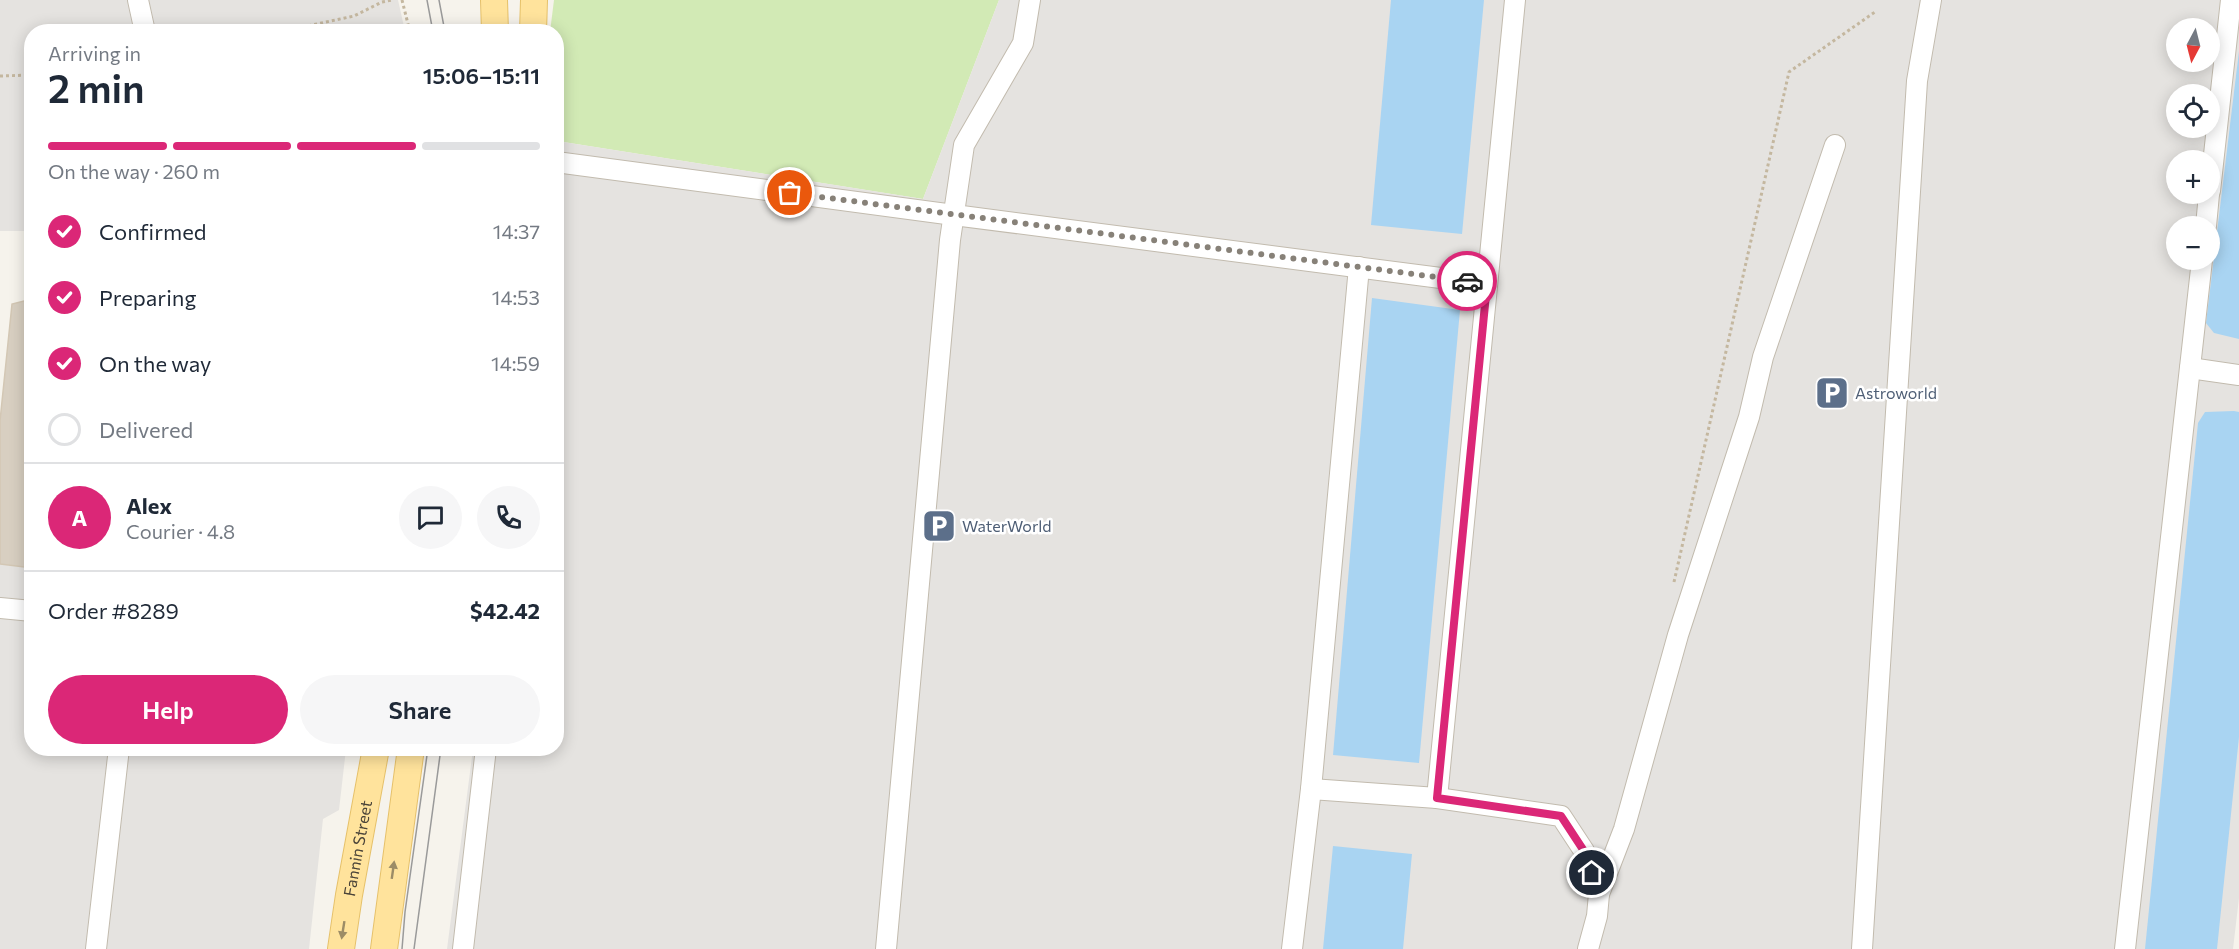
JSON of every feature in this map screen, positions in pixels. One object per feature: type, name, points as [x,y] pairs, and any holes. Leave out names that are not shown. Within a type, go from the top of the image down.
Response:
[{"type":"main road","points":[[494,0],[495,24]]},
{"type":"main road","points":[[533,24],[534,0]]},
{"type":"main road","name":"Fannin Street","points":[[341,949],[375,756]]},
{"type":"main road","points":[[384,949],[410,756]]},
{"type":"lane","points":[[138,0],[143,24]]},
{"type":"lane","points":[[886,949],[954,215],[964,145],[1023,43],[1030,0]]},
{"type":"lane","points":[[1437,798],[1515,0]]},
{"type":"lane","points":[[1862,949],[1917,81],[1931,0]]},
{"type":"lane","points":[[2214,150],[2230,0]]},
{"type":"lane","points":[[1588,949],[1598,916],[1599,894],[1624,829],[1678,635],[1749,417],[1763,357],[1835,145]]},
{"type":"lane","points":[[564,163],[1487,284]]},
{"type":"lane","points":[[1292,949],[1311,789],[1359,267]]},
{"type":"lane","points":[[2125,949],[2201,270]]},
{"type":"lane","points":[[2190,368],[2239,375]]},
{"type":"lane","points":[[0,608],[24,610]]},
{"type":"lane","points":[[96,949],[118,756]]},
{"type":"lane","points":[[463,949],[485,756]]},
{"type":"lane","points":[[1311,789],[1437,798],[1561,816],[1584,851],[1599,894]]},
{"type":"path","points":[[316,24],[354,16],[382,2],[392,0]]},
{"type":"path","points":[[402,0],[408,24]]},
{"type":"path","points":[[1673,585],[1789,72],[1875,12]]},
{"type":"path","points":[[0,76],[24,75]]},
{"type":"green space","points":[[554,0],[999,0],[923,199],[564,142],[564,24],[551,24]]},
{"type":"shaded area","points":[[0,0],[398,0],[403,24],[24,24],[24,231],[0,231]]},
{"type":"shaded area","points":[[999,0],[2239,0],[2239,898],[2233,949],[447,949],[472,756],[564,756],[564,142],[923,199]]},
{"type":"shaded area","points":[[0,564],[24,567],[24,756],[345,756],[339,810],[323,819],[309,949],[0,949]]},
{"type":"water","points":[[1391,0],[1484,0],[1462,234],[1371,225]]},
{"type":"water","points":[[2239,51],[2239,339],[2214,333],[2206,323],[2212,270],[2220,270],[2219,216]]},
{"type":"water","points":[[1372,298],[1460,310],[1419,763],[1333,755]]},
{"type":"water","points":[[2205,412],[2239,412],[2239,737],[2217,949],[2145,949],[2198,423]]},
{"type":"water","points":[[1333,846],[1412,854],[1403,949],[1323,949]]},
{"type":"building","points":[[24,301],[24,567],[0,564],[0,421],[12,304]]},
{"type":"tram line","points":[[427,0],[432,24]]},
{"type":"tram line","points":[[439,0],[444,24]]},
{"type":"tram line","points":[[402,949],[427,756]]},
{"type":"tram line","points":[[414,949],[440,756]]},
{"type":"way so far","points":[[790,193],[1467,281]]},
{"type":"place","name":"Astroworld","points":[[1832,393]]},
{"type":"place","name":"WaterWorld","points":[[939,526]]},
{"type":"route","points":[[1467,281],[1487,284],[1437,798],[1561,816],[1584,851],[1592,873]]}]
